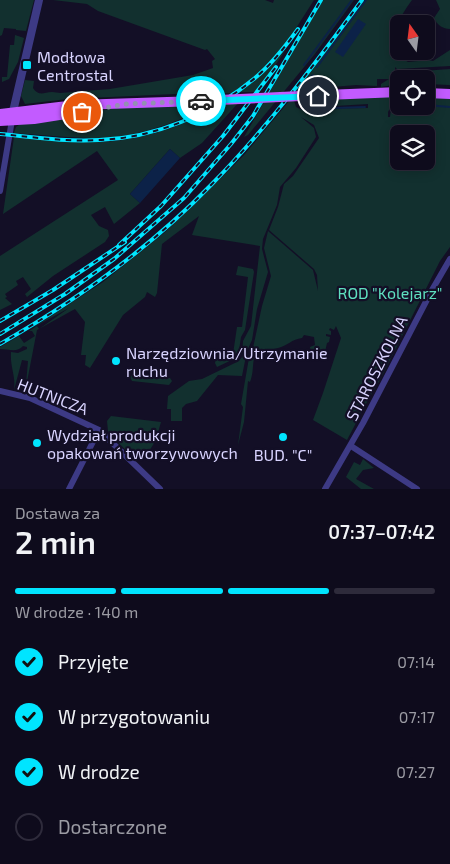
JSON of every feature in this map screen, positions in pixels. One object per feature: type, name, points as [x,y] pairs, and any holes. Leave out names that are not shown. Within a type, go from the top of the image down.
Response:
[{"type":"main road","points":[[0,120],[12,116],[76,105],[390,92]]},
{"type":"main road","points":[[435,93],[450,94]]},
{"type":"main road","points":[[0,114],[12,116]]},
{"type":"street","points":[[0,191],[12,116],[39,0]]},
{"type":"street","name":"STAROSZKOLNA","points":[[325,489],[351,446],[450,259]]},
{"type":"street","name":"HUTNICZA","points":[[0,391],[30,398],[99,430],[160,489]]},
{"type":"street","points":[[69,489],[99,430]]},
{"type":"street","points":[[351,446],[417,489]]},
{"type":"green space","points":[[0,0],[34,0],[26,31],[4,28],[0,36]]},
{"type":"green space","points":[[53,0],[265,0],[273,3],[274,0],[314,0],[284,47],[253,79],[233,93],[68,99],[25,104],[21,96],[25,80],[34,81],[33,88],[37,92],[60,93],[110,89],[193,75],[213,68],[212,61],[215,59],[207,49],[205,50],[98,11],[87,4]]},
{"type":"green space","points":[[322,0],[354,0],[314,55],[248,135],[244,137]]},
{"type":"green space","points":[[365,0],[412,0],[402,15],[390,15],[390,60],[405,60],[408,62],[433,61],[450,50],[450,66],[397,69],[395,67],[395,70],[390,70],[390,86],[381,87],[381,84],[389,79],[377,79],[377,86],[356,85],[297,90]]},
{"type":"green space","points":[[436,0],[450,0],[450,29],[440,26],[435,20],[440,9]]},
{"type":"green space","points":[[15,35],[24,38],[18,62],[9,79],[2,82],[2,77],[7,77],[10,45],[14,45]]},
{"type":"green space","points":[[285,51],[257,92],[238,92],[267,68]]},
{"type":"green space","points":[[450,69],[450,85],[435,84],[435,70]]},
{"type":"green space","name":"ROD \"Kolejarz\"","points":[[390,96],[388,117],[390,117],[390,115],[435,115],[435,96],[450,97],[450,247],[440,261],[381,378],[347,440],[313,420],[341,338],[336,326],[334,330],[330,328],[331,335],[326,334],[326,336],[330,337],[329,342],[327,343],[324,356],[321,358],[312,356],[310,347],[315,345],[314,337],[304,335],[302,338],[278,348],[266,350],[253,348],[271,276],[264,248],[268,231],[313,270],[318,291],[317,275],[314,269],[269,230],[284,184],[293,176],[319,138],[314,125],[301,117],[314,128],[316,137],[296,168],[280,187],[277,205],[263,239],[262,249],[268,272],[257,309],[252,340],[247,351],[242,376],[218,375],[197,401],[186,404],[182,408],[182,421],[171,421],[171,409],[167,409],[168,396],[189,381],[202,379],[239,361],[242,357],[243,341],[251,326],[260,246],[192,235],[199,216],[162,244],[155,297],[147,292],[145,297],[123,315],[90,368],[85,365],[86,355],[81,355],[85,322],[75,309],[40,329],[69,308],[34,327],[103,282],[164,233],[244,155],[290,100],[294,100],[296,107],[300,109],[368,108],[368,104],[302,108],[301,100]]},
{"type":"green space","points":[[239,102],[202,143],[180,158],[170,149],[130,194],[140,203],[114,224],[105,207],[91,215],[99,226],[108,230],[109,236],[105,242],[53,276],[27,297],[25,294],[31,289],[23,277],[16,281],[18,285],[5,294],[7,297],[5,298],[12,304],[0,310],[0,256],[118,180],[97,151],[3,214],[14,137],[79,142],[127,139],[171,128],[213,108]]},
{"type":"green space","points":[[196,104],[208,108],[156,128],[123,136],[82,138],[14,133],[16,127],[20,124],[116,108]]},
{"type":"green space","points":[[238,266],[253,269],[254,272],[245,330],[241,337],[238,357],[217,367],[215,363],[217,352],[233,354],[237,327],[242,327],[248,277],[236,275]]},
{"type":"green space","points":[[37,326],[39,329],[37,330],[25,392],[23,391],[24,384],[26,384],[28,361],[22,360],[14,390],[11,352],[18,353],[27,349],[27,347],[23,346],[13,350],[0,349],[0,347],[19,336],[24,343],[35,336],[32,331],[29,331]]},
{"type":"green space","points":[[250,352],[255,354],[250,382],[248,381],[244,422],[238,445],[243,407],[241,404]]},
{"type":"green space","points":[[132,375],[170,378],[172,381],[169,385],[132,381],[130,377]]},
{"type":"green space","points":[[111,416],[161,422],[155,441],[148,452],[144,455],[129,453],[111,436],[108,431],[107,421]]},
{"type":"green space","points":[[363,459],[374,468],[363,470],[356,479],[374,489],[361,489],[346,477],[354,462],[360,465]]},
{"type":"water","points":[[358,19],[366,24],[343,57],[335,52]]},
{"type":"water","points":[[170,149],[180,158],[140,203],[130,194]]},
{"type":"waterway","points":[[304,65],[352,0]]},
{"type":"waterway","points":[[317,67],[366,0]]},
{"type":"waterway","points":[[297,90],[313,75]]},
{"type":"waterway","points":[[302,103],[302,109],[365,107]]},
{"type":"waterway","points":[[435,106],[450,107]]},
{"type":"railway","points":[[0,334],[65,294],[114,259],[184,198],[253,116],[321,0]]},
{"type":"railway","points":[[0,344],[57,310],[111,272],[163,231],[211,185],[252,141],[308,72],[362,0]]},
{"type":"railway","points":[[0,134],[49,139],[99,140],[141,135],[182,122],[220,103],[255,78],[283,49],[298,29]]},
{"type":"railway","points":[[119,245],[161,206],[223,136],[276,67]]},
{"type":"railway","points":[[0,321],[53,290],[125,242]]},
{"type":"way so far","points":[[82,112],[125,104],[201,101]]},
{"type":"place","name":"Modłowa Centrostal","points":[[27,65]]},
{"type":"place","name":"Narzędziownia/Utrzymanie ruchu","points":[[116,361]]},
{"type":"place","name":"BUD. \"C\"","points":[[283,437]]},
{"type":"place","name":"Wydział produkcji opakowań tworzywowych","points":[[37,443]]},
{"type":"route","points":[[201,101],[318,96]]}]
